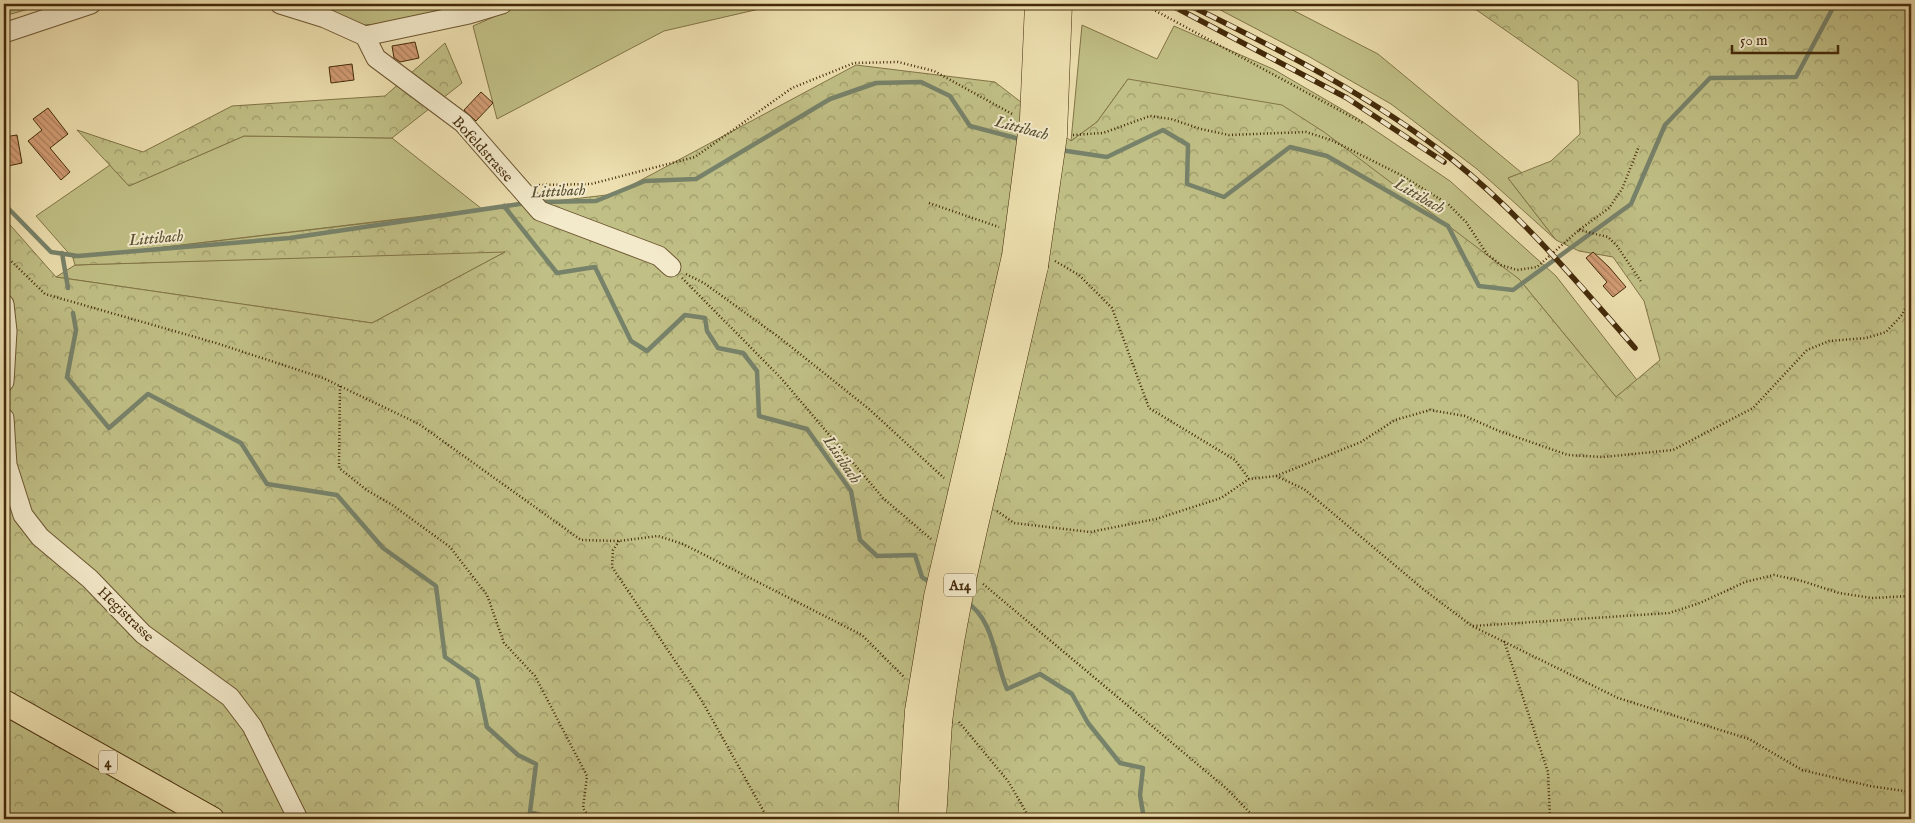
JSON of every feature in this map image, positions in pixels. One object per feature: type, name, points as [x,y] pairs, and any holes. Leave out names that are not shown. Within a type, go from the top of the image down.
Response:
[{"type":"highway","name":"A14","points":[[1032,259],[1038,4]]},
{"type":"highway","name":"A14","points":[[932,819],[937,717],[936,605],[984,443],[1032,259],[1053,135],[1058,4]]},
{"type":"highway","name":"A14","points":[[912,819],[937,717]]},
{"type":"main road","name":"4","points":[[4,702],[212,819]]},
{"type":"street","points":[[4,33],[91,4]]},
{"type":"street","points":[[280,4],[325,18],[365,36],[469,14],[502,4]]},
{"type":"street","name":"Bofeldstrasse","points":[[365,36],[376,58],[463,123],[540,211],[659,256],[671,267]]},
{"type":"street","points":[[4,304],[7,331],[4,382]]},
{"type":"street","name":"Hegistrasse","points":[[4,418],[7,465],[23,515],[40,537],[90,579],[143,634],[230,697],[252,726],[298,819]]},
{"type":"path","points":[[1144,4],[1363,123]]},
{"type":"path","points":[[519,189],[591,184],[695,157],[792,88],[854,63],[898,62],[934,71],[1021,117]]},
{"type":"path","points":[[1070,135],[1102,133],[1150,116],[1171,119],[1201,129],[1229,135],[1306,132],[1331,140],[1399,174],[1448,204],[1466,222],[1487,254],[1501,266],[1517,270],[1536,267],[1579,230],[1609,208],[1622,189],[1638,146]]},
{"type":"path","points":[[929,203],[1001,228]]},
{"type":"path","points":[[1579,230],[1608,237],[1617,246],[1642,282]]},
{"type":"path","points":[[4,254],[45,294],[216,343],[323,378],[419,424],[581,540],[619,541],[658,536],[683,544],[862,635],[908,681]]},
{"type":"path","points":[[1032,259],[1079,275],[1112,308],[1149,408],[1235,460],[1249,479]]},
{"type":"path","points":[[671,267],[704,283],[780,338],[869,409],[945,478]]},
{"type":"path","points":[[990,506],[1014,523],[1090,532],[1156,519],[1220,498],[1249,479],[1276,476],[1361,442],[1395,420],[1430,410],[1465,416],[1499,431],[1568,455],[1603,457],[1673,450],[1752,408],[1808,350],[1829,341],[1866,338],[1886,332],[1902,316],[1911,297]]},
{"type":"path","points":[[340,386],[339,468],[368,491],[391,504],[450,547],[487,595],[504,643],[535,676],[588,776],[583,808],[590,819]]},
{"type":"path","points":[[1276,476],[1304,489],[1423,589],[1472,626],[1618,698],[1749,739],[1802,770],[1870,786],[1911,792]]},
{"type":"path","points":[[619,541],[613,550],[612,567],[702,701],[768,819]]},
{"type":"path","points":[[1472,626],[1669,612],[1700,604],[1745,582],[1774,575],[1802,581],[1839,593],[1872,598],[1911,596]]},
{"type":"path","points":[[1504,641],[1548,772],[1550,819]]},
{"type":"path","points":[[937,717],[1008,780],[1030,819]]},
{"type":"green space","points":[[4,4],[46,4],[4,16]]},
{"type":"green space","points":[[314,4],[485,4],[397,23],[362,25]]},
{"type":"green space","points":[[523,4],[781,4],[664,31],[497,119],[473,26]]},
{"type":"green space","points":[[1209,4],[1281,4],[1378,54],[1522,173],[1508,178],[1556,240],[1477,169],[1391,104],[1308,56]]},
{"type":"green space","points":[[1468,4],[1911,4],[1911,819],[4,819],[4,218],[56,277],[372,323],[505,252],[75,265],[73,258],[615,194],[856,65],[995,82],[1071,141],[1097,122],[1128,79],[1282,105],[1324,132],[1519,279],[1616,397],[1660,360],[1644,301],[1613,257],[1579,251],[1556,240],[1508,178],[1551,161],[1580,134],[1578,81]]},
{"type":"green space","points":[[1082,25],[1157,59],[1174,26],[1273,69],[1357,118],[1450,181],[1556,276],[1637,380],[1616,397],[1519,279],[1128,79],[1097,122],[1071,141]]},
{"type":"green space","points":[[445,43],[462,83],[392,138],[244,136],[129,186],[77,130],[143,152],[232,106],[385,96]]},
{"type":"green space","points":[[244,136],[392,138],[482,209],[73,258],[36,216],[110,165],[129,186]]},
{"type":"green space","points":[[507,251],[372,323],[56,277],[75,265]]},
{"type":"building","points":[[415,42],[419,58],[400,62],[394,58],[392,46]]},
{"type":"building","points":[[352,64],[354,80],[331,83],[329,67]]},
{"type":"building","points":[[481,92],[493,103],[476,121],[464,110]]},
{"type":"building","points":[[48,108],[68,134],[50,148],[70,172],[61,180],[28,141],[42,130],[33,119]]},
{"type":"building","points":[[17,135],[22,163],[8,166],[4,137]]},
{"type":"building","points":[[1593,252],[1626,287],[1613,297],[1603,286],[1607,282],[1586,258]]},
{"type":"waterway","name":"Littibach","points":[[1060,150],[1107,157],[1163,130],[1188,145],[1187,184],[1224,197],[1290,147],[1327,156],[1448,226],[1479,286],[1513,290],[1631,204],[1665,125],[1710,78],[1796,77],[1835,4]]},
{"type":"waterway","name":"Littibach","points":[[538,202],[596,201],[645,181],[696,179],[830,99],[876,83],[921,82],[950,96],[970,126],[1023,140]]},
{"type":"waterway","name":"Littibach","points":[[4,204],[51,252],[78,256],[290,238],[526,203]]},
{"type":"waterway","name":"Lissibach","points":[[504,206],[557,273],[595,267],[631,341],[647,351],[685,315],[705,318],[707,331],[718,348],[743,353],[757,371],[759,416],[807,429],[851,491],[860,540],[877,556],[915,555],[922,577],[931,583]]},
{"type":"waterway","points":[[62,253],[68,288]]},
{"type":"waterway","points":[[73,313],[76,330],[67,377],[109,428],[148,394],[241,443],[267,484],[337,495],[383,548],[436,586],[445,657],[477,679],[487,727],[518,755],[536,764],[530,812],[554,819]]},
{"type":"waterway","name":"Lissibach","points":[[966,602],[975,609],[988,629],[1007,689],[1040,674],[1072,694],[1088,723],[1120,763],[1143,768],[1140,795],[1144,819]]},
{"type":"waterway","name":"Lissibach","points":[[1151,819],[1178,815],[1181,819]]},
{"type":"railway","points":[[1169,4],[1347,98],[1444,162]]},
{"type":"railway","points":[[1187,4],[1325,75],[1423,137],[1454,161],[1503,204],[1635,348]]}]
